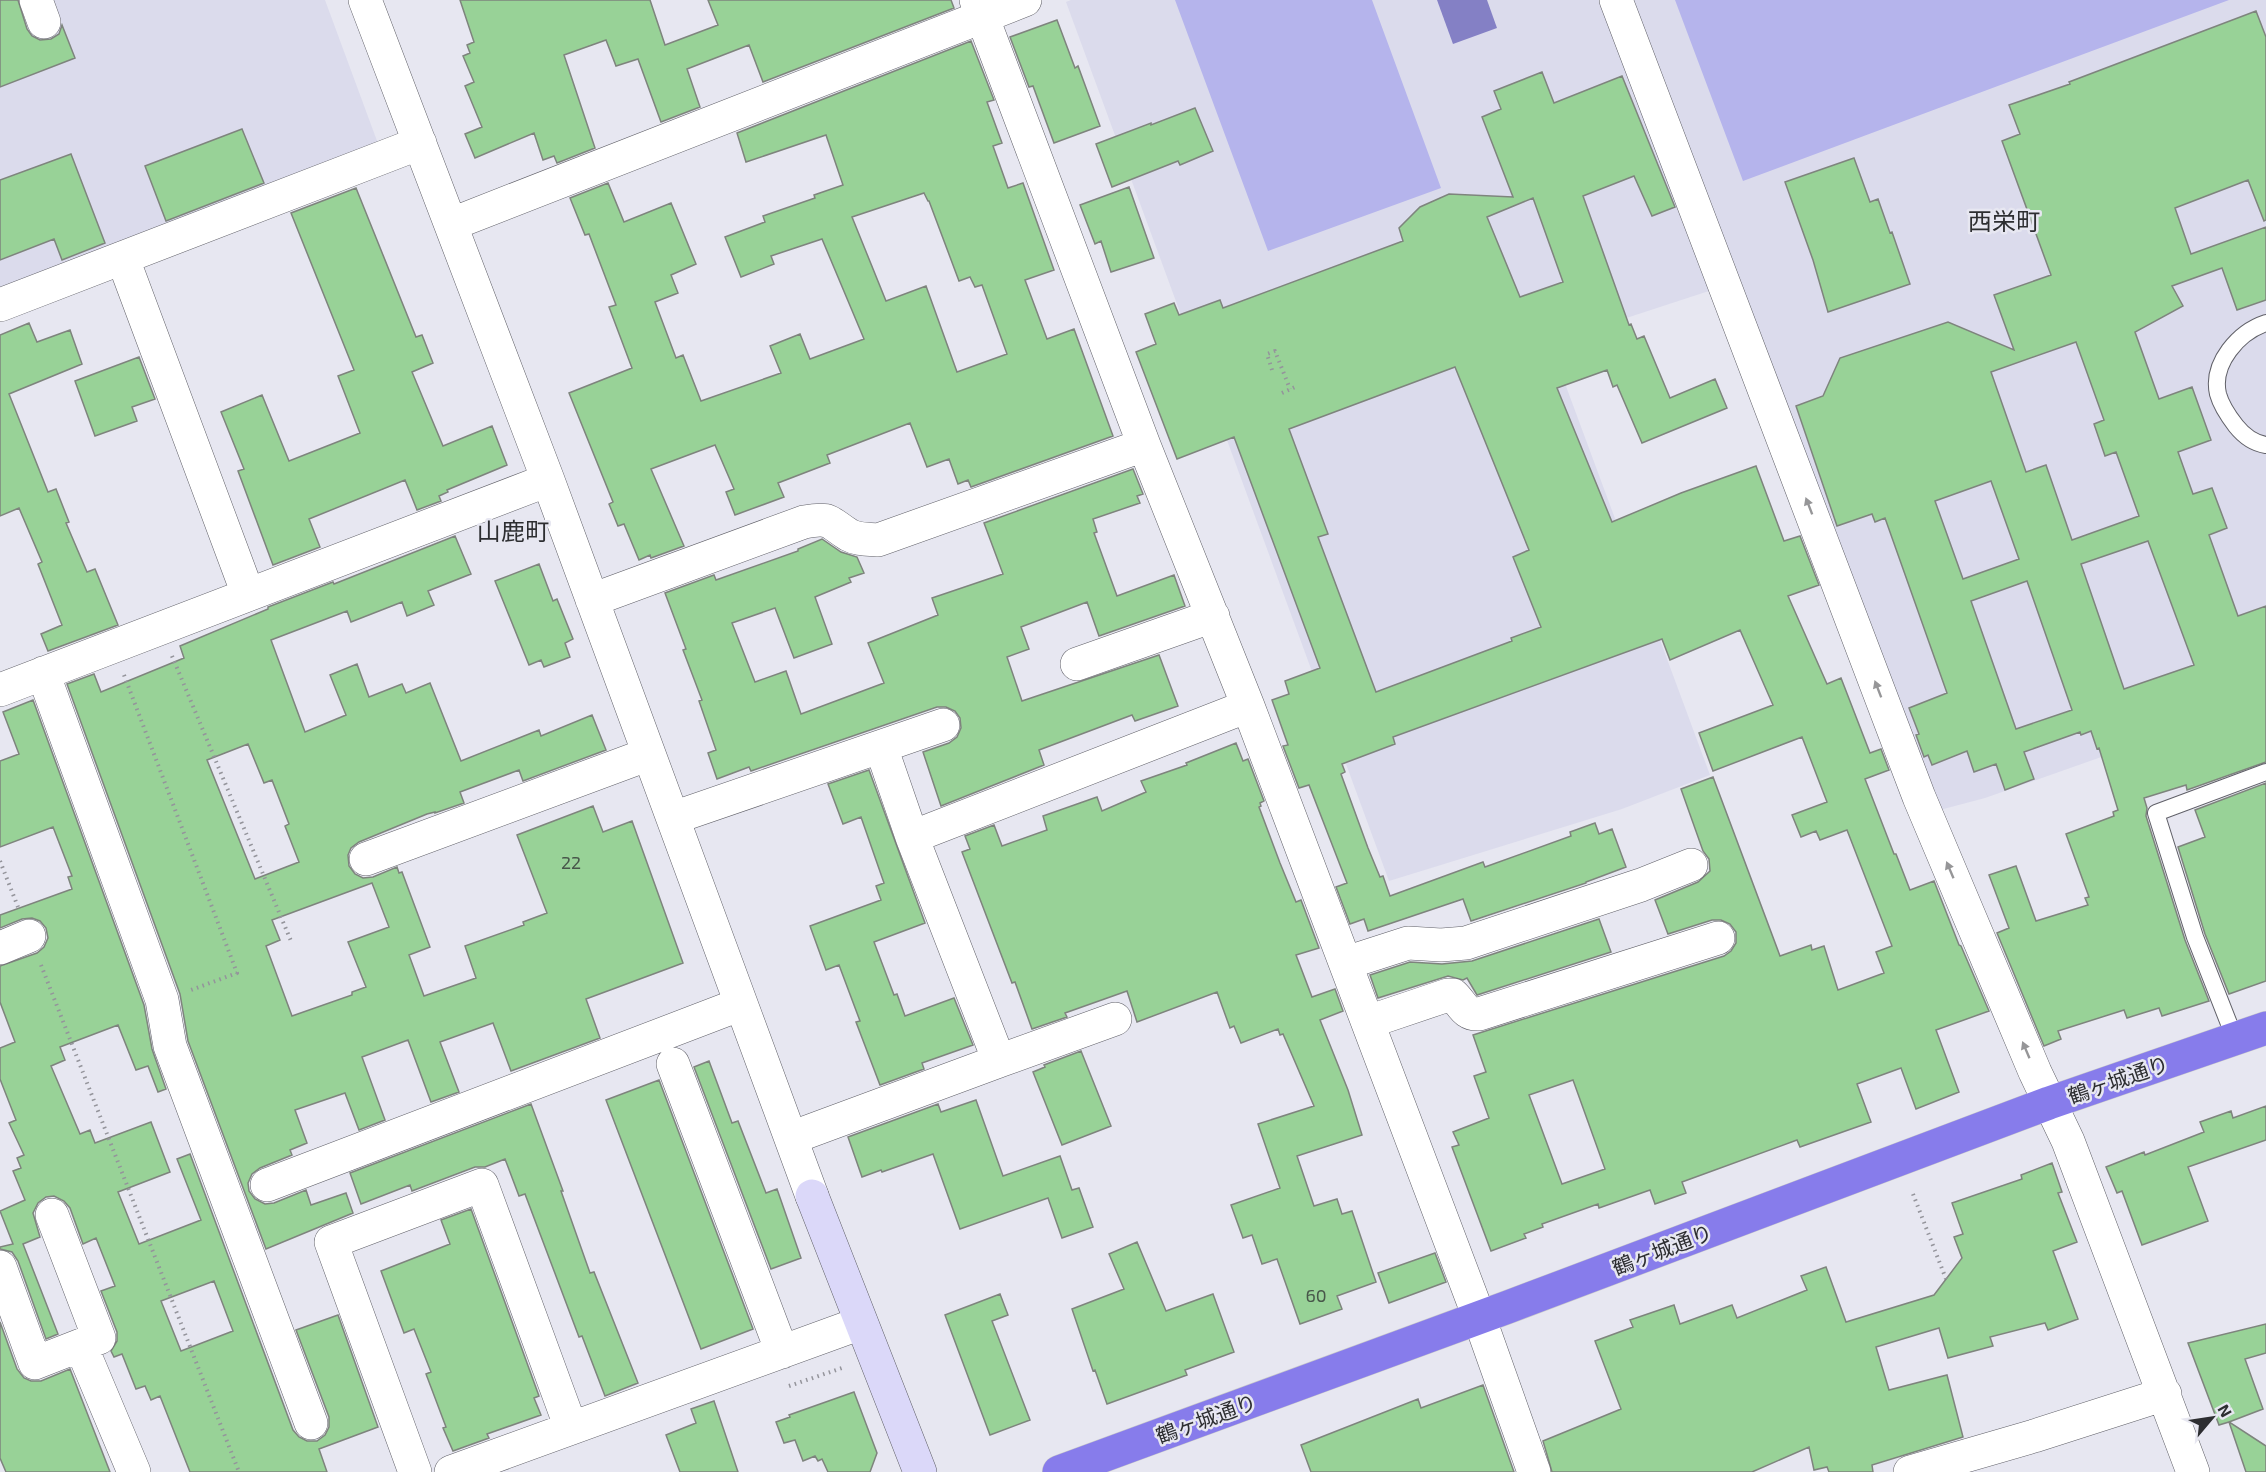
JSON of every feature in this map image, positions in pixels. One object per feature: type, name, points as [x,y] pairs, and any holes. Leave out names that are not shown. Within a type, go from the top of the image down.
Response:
[{"type":"highway","name":"鶴ヶ城通り","points":[[1059,1472],[2049,1103],[2266,1028]]},
{"type":"street","points":[[366,0],[548,480],[812,1196],[920,1472]]},
{"type":"street","points":[[452,224],[979,8],[1025,0]]},
{"type":"street","points":[[1616,0],[1919,797],[2049,1103],[2068,1141],[2193,1472]]},
{"type":"street","points":[[979,8],[1144,445],[1213,616],[1346,963],[1479,1317],[1534,1472]]},
{"type":"street","points":[[0,305],[420,143]]},
{"type":"street","points":[[123,259],[248,594]]},
{"type":"street","points":[[592,600],[804,522],[825,519],[834,522],[850,535],[863,540],[878,540],[1144,445]]},
{"type":"street","points":[[0,690],[548,480]]},
{"type":"street","points":[[1077,664],[1213,616]]},
{"type":"street","points":[[43,673],[162,1000],[170,1046],[311,1423]]},
{"type":"street","points":[[912,837],[1248,706]]},
{"type":"street","points":[[673,818],[943,725]]},
{"type":"street","points":[[881,747],[912,837],[999,1061]]},
{"type":"street","points":[[366,859],[649,754]]},
{"type":"street","points":[[1346,963],[1408,943],[1441,945],[1466,943],[1691,866]]},
{"type":"street","points":[[1368,1022],[1453,994],[1465,1011],[1471,1015],[1479,1014],[1718,938]]},
{"type":"street","points":[[267,1185],[741,1004]]},
{"type":"street","points":[[791,1138],[1115,1019]]},
{"type":"street","points":[[673,1064],[782,1352]]},
{"type":"street","points":[[415,1472],[331,1242],[482,1185],[571,1428]]},
{"type":"street","points":[[0,1267],[35,1362],[99,1338],[52,1215]]},
{"type":"street","points":[[451,1472],[861,1323]]},
{"type":"street","points":[[81,1346],[134,1472]]},
{"type":"street","points":[[1910,1472],[2034,1436],[2165,1394]]},
{"type":"lane","points":[[2266,323],[2258,326],[2230,348],[2219,370],[2218,393],[2228,416],[2239,430],[2251,441],[2266,445]]},
{"type":"lane","points":[[2235,1039],[2196,937],[2156,813],[2266,772]]},
{"type":"path","points":[[1272,370],[1267,354],[1275,351],[1292,388],[1282,393]]},
{"type":"path","points":[[161,628],[291,941]]},
{"type":"path","points":[[113,646],[237,973],[162,1000]]},
{"type":"path","points":[[0,861],[15,942],[239,1472]]},
{"type":"path","points":[[1913,1194],[1947,1280]]},
{"type":"path","points":[[789,1386],[854,1364]]},
{"type":"shaded area","points":[[0,0],[325,0],[380,149],[0,295]]},
{"type":"shaded area","points":[[1071,0],[1601,0],[1715,289],[1550,343],[1710,775],[1622,809],[1389,881],[1066,2]]},
{"type":"shaded area","points":[[1175,0],[1372,0],[1441,188],[1268,251]]},
{"type":"shaded area","points":[[1437,0],[1487,0],[1497,28],[1453,44]]},
{"type":"shaded area","points":[[1628,0],[2266,0],[2266,699],[1985,798],[1936,811]]},
{"type":"shaded area","points":[[1675,0],[2229,0],[1743,181]]},
{"type":"building","points":[[0,0],[18,0],[27,29],[32,36],[40,40],[51,39],[59,34],[62,25],[75,58],[0,87]]},
{"type":"building","points":[[460,0],[650,0],[665,45],[718,25],[708,0],[951,0],[954,8],[763,82],[749,45],[687,69],[700,107],[661,122],[638,59],[616,66],[606,40],[564,55],[595,148],[557,163],[554,156],[543,160],[534,133],[475,158],[465,134],[482,127],[465,86],[474,82],[463,56],[470,53],[467,45],[474,42]]},
{"type":"building","points":[[2256,11],[2266,37],[2266,220],[2264,221],[2248,180],[2175,208],[2191,254],[2266,227],[2266,300],[2237,310],[2222,268],[2172,286],[2183,306],[2135,332],[2159,399],[2192,387],[2211,440],[2178,452],[2193,494],[2212,488],[2227,528],[2209,535],[2238,616],[2266,606],[2266,762],[2187,790],[2186,785],[2144,798],[2147,808],[2146,816],[2185,940],[2209,1001],[2162,1016],[2159,1008],[2127,1018],[2124,1010],[2058,1031],[2061,1039],[2044,1046],[1997,933],[2009,928],[1989,875],[2016,866],[2036,921],[2088,905],[2085,898],[2089,897],[2066,834],[2114,816],[2113,812],[2118,810],[2099,748],[2097,749],[2091,731],[2081,735],[2080,732],[2024,752],[2034,779],[2005,790],[1996,764],[1974,772],[1967,751],[1932,765],[1928,755],[1924,757],[1916,735],[1919,734],[1909,708],[1947,693],[1885,518],[1875,522],[1872,514],[1837,526],[1796,406],[1823,396],[1840,358],[1948,322],[2014,350],[1994,295],[2051,275],[2002,141],[2020,134],[2009,105],[2070,84],[2069,82]],"holes":[[[2076,342],[2104,420],[2094,424],[2105,456],[2116,452],[2139,516],[2072,540],[2046,465],[2026,472],[1991,372]],[[1991,481],[2019,559],[1963,579],[1935,501]],[[2148,541],[2194,665],[2124,689],[2081,564]],[[2027,581],[2072,710],[2016,729],[1971,601]]]},
{"type":"building","points":[[1057,20],[1075,68],[1078,66],[1100,126],[1054,143],[1033,86],[1029,87],[1010,37]]},
{"type":"building","points":[[971,41],[994,100],[987,102],[1002,143],[993,146],[1008,188],[1023,183],[1054,270],[1025,280],[1047,339],[1074,329],[1113,436],[971,487],[968,480],[958,484],[949,459],[927,467],[910,423],[827,455],[830,463],[778,483],[784,497],[735,515],[726,492],[734,489],[715,445],[651,469],[684,546],[639,560],[624,524],[618,526],[609,504],[613,502],[569,393],[632,368],[609,307],[616,305],[589,234],[585,235],[570,198],[608,183],[624,222],[671,203],[696,264],[671,275],[678,293],[655,302],[676,358],[683,355],[701,401],[781,373],[770,346],[800,334],[810,359],[864,339],[822,239],[771,256],[774,264],[741,277],[725,237],[765,222],[763,216],[815,198],[814,195],[843,185],[826,135],[746,162],[737,133]],"holes":[[[924,193],[959,281],[970,277],[975,287],[982,285],[1007,354],[957,372],[926,286],[886,301],[852,217]]]},
{"type":"building","points":[[1542,72],[1554,103],[1622,76],[1675,207],[1652,216],[1634,176],[1583,196],[1629,325],[1631,324],[1637,339],[1644,336],[1670,398],[1715,379],[1727,408],[1642,443],[1617,385],[1613,387],[1607,370],[1557,388],[1612,522],[1681,493],[1756,466],[1784,541],[1800,536],[1819,585],[1788,596],[1827,684],[1841,678],[1870,753],[1881,749],[1889,770],[1865,779],[1894,854],[1896,854],[1910,890],[1934,881],[1959,945],[1989,1011],[1936,1030],[1959,1092],[1916,1109],[1901,1068],[1857,1084],[1871,1122],[1800,1147],[1797,1140],[1682,1182],[1686,1193],[1655,1204],[1650,1190],[1599,1208],[1598,1204],[1542,1224],[1543,1227],[1524,1234],[1526,1238],[1491,1251],[1452,1147],[1459,1145],[1453,1132],[1489,1118],[1474,1076],[1486,1072],[1473,1035],[1724,956],[1736,943],[1736,932],[1730,924],[1721,920],[1712,920],[1668,934],[1655,900],[1698,882],[1710,871],[1709,859],[1703,851],[1681,789],[1713,777],[1780,956],[1811,945],[1812,950],[1824,946],[1838,990],[1884,973],[1876,952],[1892,946],[1847,830],[1820,840],[1816,831],[1801,837],[1792,815],[1827,802],[1802,737],[1713,771],[1699,733],[1773,705],[1740,630],[1670,660],[1662,639],[1393,737],[1395,744],[1342,764],[1345,772],[1341,774],[1368,848],[1380,877],[1383,876],[1390,896],[1483,862],[1485,867],[1571,836],[1570,832],[1595,823],[1599,834],[1612,829],[1626,867],[1586,883],[1471,921],[1463,899],[1368,931],[1364,919],[1350,924],[1336,887],[1347,883],[1309,785],[1299,788],[1283,746],[1288,745],[1272,700],[1289,694],[1285,681],[1320,668],[1234,437],[1177,459],[1136,352],[1156,344],[1145,314],[1174,303],[1179,315],[1220,300],[1223,308],[1403,241],[1399,228],[1420,207],[1449,194],[1513,197],[1482,117],[1501,109],[1494,91]],"holes":[[[1533,198],[1563,282],[1520,297],[1487,217]],[[1455,367],[1529,550],[1513,557],[1541,627],[1511,638],[1512,641],[1376,692],[1318,537],[1328,534],[1289,429]],[[1573,1080],[1605,1169],[1562,1184],[1529,1095]]]},
{"type":"building","points":[[1195,108],[1213,151],[1180,165],[1178,161],[1112,187],[1096,144]]},
{"type":"building","points":[[242,129],[264,183],[166,221],[145,166]]},
{"type":"building","points":[[71,154],[105,243],[62,260],[54,239],[0,260],[0,180]]},
{"type":"building","points":[[1854,158],[1870,202],[1878,199],[1910,284],[1828,312],[1813,260],[1785,182]]},
{"type":"building","points":[[1129,187],[1154,258],[1111,272],[1101,241],[1095,244],[1080,205]]},
{"type":"building","points":[[356,188],[416,337],[422,335],[433,363],[412,372],[443,446],[492,426],[507,465],[447,490],[448,492],[439,496],[441,501],[417,510],[405,480],[309,519],[320,547],[273,565],[238,471],[244,469],[221,412],[262,395],[289,461],[360,433],[338,376],[354,370],[291,213]]},
{"type":"building","points":[[29,323],[37,342],[70,330],[82,364],[9,394],[48,492],[56,489],[69,522],[66,523],[87,572],[95,569],[118,625],[48,651],[41,634],[62,625],[38,564],[42,562],[19,508],[0,516],[0,335]]},
{"type":"building","points":[[139,357],[155,399],[132,407],[137,421],[95,436],[75,381]]},
{"type":"building","points":[[1133,469],[1143,494],[1137,496],[1140,503],[1093,519],[1097,532],[1094,533],[1117,596],[1174,575],[1185,606],[1099,636],[1087,602],[1021,627],[1029,649],[1007,657],[1022,701],[1159,655],[1178,706],[1135,721],[1132,715],[1039,750],[1044,765],[941,806],[923,752],[949,743],[957,737],[961,728],[960,718],[955,711],[946,707],[937,707],[751,771],[749,767],[717,779],[708,753],[716,750],[699,701],[702,700],[683,650],[686,649],[665,593],[714,575],[716,580],[798,551],[822,539],[841,552],[857,557],[864,573],[849,578],[851,582],[815,597],[832,644],[794,658],[775,608],[732,623],[755,682],[786,671],[801,714],[884,683],[868,643],[938,615],[932,598],[1003,574],[984,523]]},
{"type":"building","points":[[455,536],[471,574],[428,591],[434,605],[407,616],[402,602],[351,622],[347,611],[271,640],[305,732],[346,715],[330,675],[357,664],[369,697],[402,684],[406,693],[430,683],[461,761],[539,730],[541,736],[592,715],[606,750],[523,781],[519,770],[460,792],[464,803],[427,814],[359,842],[351,848],[348,855],[349,866],[355,874],[363,878],[373,877],[397,867],[399,873],[402,872],[430,947],[409,955],[424,996],[476,978],[465,946],[524,925],[523,922],[547,913],[517,835],[593,806],[603,832],[632,821],[683,963],[586,999],[600,1038],[511,1071],[493,1023],[440,1042],[459,1092],[431,1102],[408,1040],[362,1057],[385,1120],[359,1130],[345,1093],[295,1110],[307,1143],[290,1150],[292,1155],[260,1168],[252,1174],[248,1183],[249,1191],[255,1199],[265,1204],[274,1203],[306,1190],[311,1205],[346,1193],[353,1213],[266,1249],[188,1041],[180,994],[67,684],[94,674],[101,692],[184,658],[180,646],[268,609],[268,607],[333,582],[334,584]],"holes":[[[248,744],[264,783],[272,780],[289,824],[285,826],[299,862],[255,879],[207,760]],[[372,883],[389,927],[348,942],[366,987],[352,992],[352,995],[292,1016],[266,946],[280,940],[272,920]]]},
{"type":"building","points":[[539,564],[553,601],[557,599],[573,639],[565,643],[570,657],[544,667],[541,660],[529,665],[495,581]]},
{"type":"building","points":[[33,700],[144,1005],[152,1049],[166,1089],[158,1092],[148,1066],[136,1070],[118,1025],[60,1047],[65,1060],[51,1066],[80,1134],[90,1130],[95,1143],[151,1122],[170,1172],[118,1192],[139,1244],[201,1220],[177,1159],[190,1154],[293,1430],[307,1441],[317,1441],[325,1435],[329,1427],[329,1417],[296,1330],[338,1315],[378,1427],[319,1449],[327,1472],[190,1472],[160,1396],[151,1400],[145,1386],[136,1389],[122,1354],[114,1357],[111,1351],[117,1341],[117,1332],[101,1291],[115,1286],[96,1238],[83,1244],[70,1208],[64,1201],[54,1196],[46,1197],[38,1203],[33,1213],[40,1237],[23,1244],[58,1334],[46,1339],[18,1261],[12,1252],[0,1249],[0,1247],[13,1244],[0,1211],[25,1200],[13,1171],[21,1168],[17,1158],[24,1155],[9,1123],[16,1120],[0,1079],[0,1048],[15,1042],[0,1002],[0,966],[37,953],[44,947],[48,938],[46,928],[40,921],[32,918],[22,919],[0,928],[0,915],[72,889],[68,877],[72,876],[53,827],[0,847],[0,761],[19,754],[3,712]],"holes":[[[214,1281],[233,1331],[181,1351],[161,1301]]]},
{"type":"building","points":[[1236,743],[1243,761],[1248,759],[1264,801],[1259,807],[1280,863],[1296,902],[1301,900],[1319,948],[1296,955],[1312,997],[1335,989],[1343,1011],[1320,1020],[1348,1090],[1362,1135],[1297,1156],[1314,1206],[1337,1199],[1342,1214],[1352,1211],[1376,1282],[1337,1296],[1342,1309],[1300,1324],[1277,1259],[1262,1264],[1252,1235],[1243,1238],[1231,1205],[1280,1188],[1258,1124],[1314,1106],[1283,1034],[1280,1035],[1278,1029],[1241,1043],[1234,1026],[1230,1028],[1217,992],[1137,1022],[1127,991],[1065,1013],[1067,1017],[1032,1029],[962,852],[970,849],[965,836],[994,825],[1002,846],[1047,830],[1043,816],[1097,797],[1102,811],[1146,792],[1141,781],[1187,765],[1186,763]]},
{"type":"building","points":[[869,770],[925,923],[874,942],[894,995],[897,994],[905,1016],[954,998],[973,1045],[922,1063],[924,1069],[880,1085],[856,1022],[860,1021],[839,965],[826,970],[810,926],[881,900],[876,886],[884,883],[861,817],[843,824],[828,784]]},
{"type":"building","points":[[2266,783],[2266,981],[2229,994],[2205,934],[2178,847],[2205,837],[2195,810]]},
{"type":"building","points":[[1599,919],[1611,952],[1477,995],[1467,978],[1463,980],[1448,976],[1378,998],[1370,975],[1410,962],[1442,964],[1472,961]]},
{"type":"building","points":[[1081,1051],[1111,1126],[1062,1145],[1033,1072],[1045,1067],[1044,1065]]},
{"type":"building","points":[[709,1061],[732,1123],[738,1121],[766,1193],[777,1189],[801,1258],[771,1269],[694,1067]]},
{"type":"building","points":[[659,1080],[753,1329],[701,1349],[606,1100]]},
{"type":"building","points":[[976,1100],[1003,1176],[1060,1156],[1072,1190],[1079,1188],[1093,1227],[1062,1238],[1048,1198],[960,1229],[933,1154],[862,1177],[848,1137],[938,1104],[941,1112]]},
{"type":"building","points":[[531,1104],[590,1273],[594,1272],[638,1383],[605,1396],[582,1336],[579,1337],[525,1194],[519,1196],[505,1159],[485,1167],[475,1167],[412,1191],[410,1185],[361,1204],[350,1173]]},
{"type":"building","points":[[2266,1106],[2266,1140],[2188,1167],[2208,1221],[2142,1245],[2122,1191],[2117,1193],[2106,1167],[2144,1152],[2145,1155],[2204,1132],[2200,1122],[2231,1111],[2233,1118]]},
{"type":"building","points":[[2052,1163],[2062,1192],[2058,1193],[2077,1242],[2053,1251],[2078,1319],[2048,1330],[2045,1323],[1990,1337],[1993,1346],[1948,1358],[1939,1328],[1876,1347],[1889,1390],[1947,1375],[1963,1437],[1872,1465],[1873,1472],[1829,1472],[1827,1467],[1814,1470],[1809,1447],[1752,1472],[1552,1472],[1543,1441],[1621,1409],[1595,1341],[1633,1327],[1630,1320],[1674,1305],[1680,1324],[1732,1305],[1737,1318],[1807,1290],[1801,1276],[1826,1267],[1846,1322],[1934,1295],[1962,1258],[1954,1237],[1963,1234],[1952,1203],[2022,1179],[2021,1175]]},
{"type":"building","points":[[471,1209],[539,1396],[534,1398],[541,1415],[487,1434],[489,1438],[453,1451],[443,1428],[446,1427],[426,1374],[431,1372],[414,1329],[404,1333],[381,1271],[450,1244],[441,1220]]},
{"type":"building","points":[[1137,1242],[1166,1311],[1213,1294],[1234,1352],[1185,1370],[1187,1375],[1107,1404],[1072,1309],[1124,1289],[1109,1254]]},
{"type":"building","points":[[1435,1253],[1446,1282],[1389,1303],[1378,1273]]},
{"type":"building","points":[[1000,1294],[1008,1315],[992,1321],[1030,1420],[990,1435],[945,1315]]},
{"type":"building","points":[[0,1322],[17,1369],[24,1378],[41,1381],[70,1369],[110,1472],[6,1472],[0,1458]]},
{"type":"building","points":[[2266,1324],[2266,1353],[2245,1359],[2263,1409],[2219,1425],[2188,1343]]},
{"type":"building","points":[[1483,1385],[1514,1472],[1311,1472],[1301,1445],[1418,1399],[1421,1408]]},
{"type":"building","points":[[854,1392],[877,1453],[870,1472],[828,1472],[822,1459],[818,1461],[815,1456],[803,1461],[795,1440],[784,1443],[776,1422],[790,1417],[789,1415]]},
{"type":"building","points":[[714,1401],[738,1472],[680,1472],[666,1435],[696,1423],[691,1409]]},
{"type":"building","points":[[2229,1422],[2266,1446],[2266,1472],[2246,1472]]},
{"type":"district","name":"西栄町","points":[[2004,220]]},
{"type":"district","name":"山鹿町","points":[[513,530]]}]
